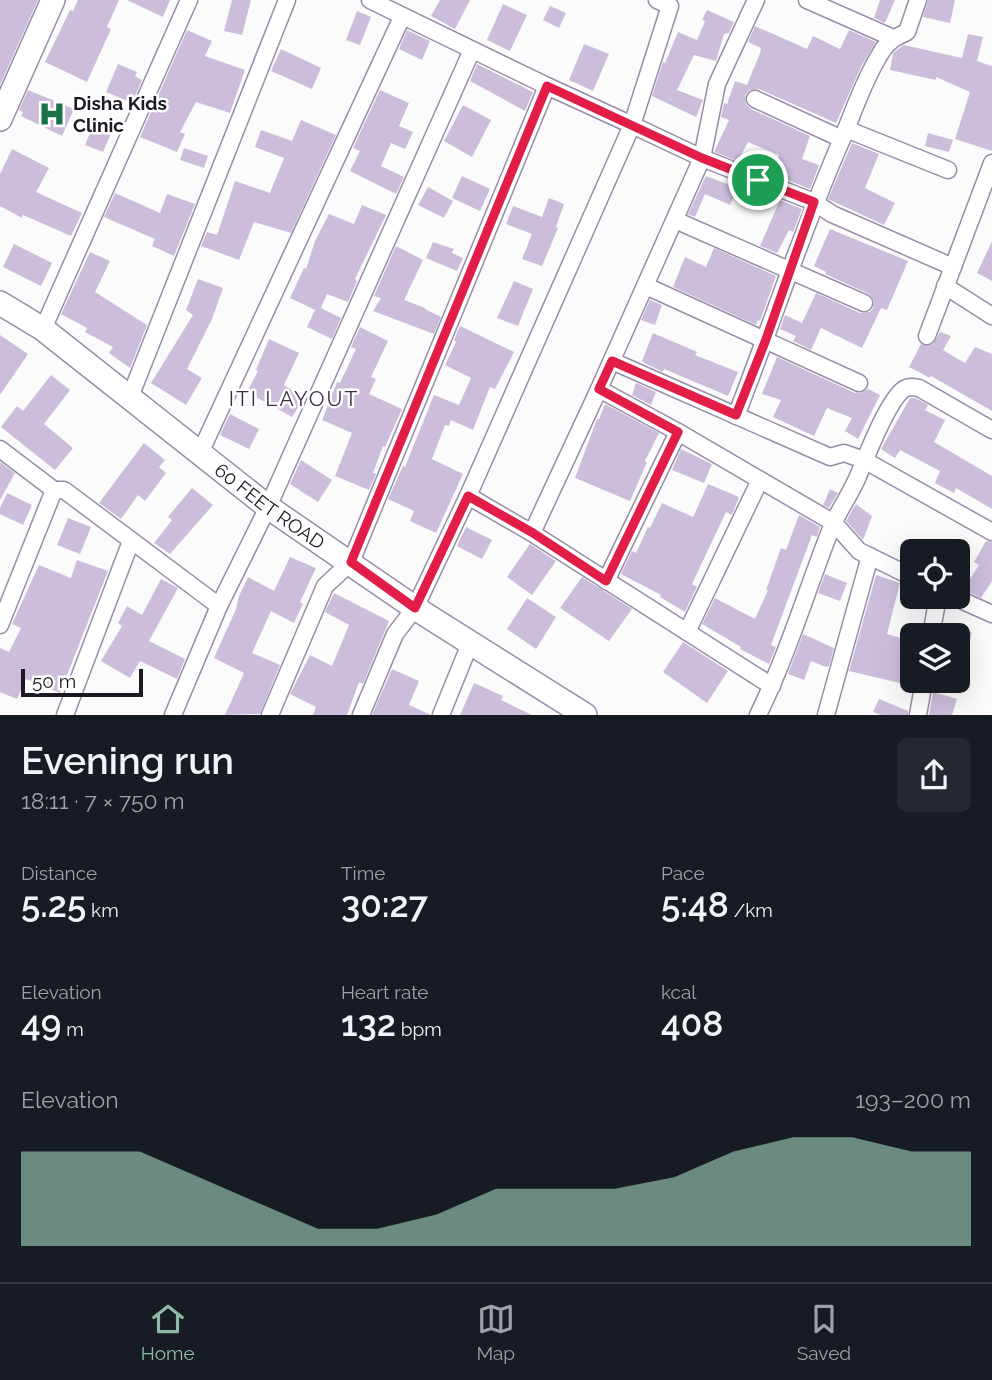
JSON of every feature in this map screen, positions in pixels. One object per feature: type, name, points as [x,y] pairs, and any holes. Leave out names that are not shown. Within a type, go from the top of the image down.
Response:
[{"type":"street","points":[[0,119],[53,0]]},
{"type":"street","points":[[43,329],[190,0]]},
{"type":"street","points":[[130,397],[287,0]]},
{"type":"street","points":[[370,0],[702,158],[814,202],[832,214],[953,267]]},
{"type":"street","points":[[533,533],[702,158],[717,85],[756,0]]},
{"type":"street","points":[[807,0],[893,38]]},
{"type":"street","points":[[736,415],[765,342],[814,202],[882,50],[893,38],[906,32],[918,0]]},
{"type":"street","points":[[361,715],[395,634],[415,608],[468,496],[632,125],[667,2]]},
{"type":"street","points":[[200,453],[402,17]]},
{"type":"street","points":[[173,715],[219,606],[268,507],[472,50]]},
{"type":"street","points":[[270,715],[325,586],[351,562],[547,86]]},
{"type":"street","points":[[755,99],[844,134],[948,170]]},
{"type":"street","points":[[927,336],[992,163]]},
{"type":"street","points":[[675,220],[864,303]]},
{"type":"street","points":[[646,286],[859,383]]},
{"type":"street","points":[[945,286],[992,316]]},
{"type":"street","name":"60 FEET ROAD","points":[[0,303],[43,329],[268,507],[415,608],[471,641],[575,712]]},
{"type":"street","points":[[612,361],[830,457],[844,453],[864,460],[992,532]]},
{"type":"street","points":[[758,715],[772,686],[834,523],[898,395],[905,388],[919,388],[992,430]]},
{"type":"street","points":[[599,389],[834,523],[859,551],[900,570]]},
{"type":"street","points":[[606,581],[678,432]]},
{"type":"street","points":[[0,449],[54,490],[64,490],[219,606]]},
{"type":"street","points":[[687,632],[760,480]]},
{"type":"street","points":[[1,617],[54,490]]},
{"type":"street","points":[[468,496],[533,533],[772,686]]},
{"type":"street","points":[[65,715],[131,541]]},
{"type":"street","points":[[827,715],[870,556]]},
{"type":"street","points":[[970,604],[992,614]]},
{"type":"street","points":[[441,715],[471,641]]},
{"type":"street","points":[[918,715],[922,693]]},
{"type":"building","points":[[0,0],[38,0],[0,85]]},
{"type":"building","points":[[78,0],[119,0],[107,27],[111,29],[87,82],[45,62],[70,10],[73,11]]},
{"type":"building","points":[[127,0],[170,0],[163,17]]},
{"type":"building","points":[[232,0],[251,0],[242,35],[224,31]]},
{"type":"building","points":[[440,0],[470,0],[455,29],[431,16]]},
{"type":"building","points":[[880,0],[895,0],[885,23],[874,18]]},
{"type":"building","points":[[928,0],[955,0],[950,23],[923,17]]},
{"type":"building","points":[[503,4],[527,15],[510,51],[487,40]]},
{"type":"building","points":[[550,6],[566,13],[559,28],[543,20]]},
{"type":"building","points":[[707,10],[734,22],[729,33],[724,34],[716,61],[694,55],[677,90],[703,100],[696,117],[652,96],[663,62],[665,63],[678,32],[697,40]]},
{"type":"building","points":[[357,11],[371,17],[360,45],[346,40]]},
{"type":"building","points":[[755,26],[807,49],[813,36],[840,49],[849,30],[876,42],[861,67],[836,123],[759,89],[750,90],[745,95],[746,104],[751,109],[810,136],[802,159],[819,165],[810,189],[772,174],[779,155],[748,142],[738,161],[714,152],[729,120],[721,117],[724,103],[727,104],[735,81],[747,85],[760,53],[761,48],[748,42]]},
{"type":"building","points":[[187,30],[212,41],[205,56],[245,70],[230,113],[196,102],[180,132],[185,134],[177,152],[140,137]]},
{"type":"building","points":[[407,30],[430,41],[422,60],[399,49]]},
{"type":"building","points":[[968,34],[983,37],[977,61],[992,66],[992,151],[955,139],[970,92],[936,77],[936,80],[890,70],[893,53],[904,45],[962,58]]},
{"type":"building","points":[[584,44],[609,54],[593,91],[569,80]]},
{"type":"building","points":[[281,49],[321,68],[312,89],[271,71]]},
{"type":"building","points":[[118,64],[137,72],[135,76],[142,80],[132,103],[106,92]]},
{"type":"building","points":[[477,64],[533,92],[525,111],[470,81]]},
{"type":"building","points":[[28,90],[74,109],[62,136],[21,116],[23,112],[19,110]]},
{"type":"building","points":[[380,90],[409,103],[399,126],[413,132],[405,149],[391,143],[381,166],[404,177],[396,194],[350,171],[360,151],[353,148]]},
{"type":"building","points":[[463,105],[491,120],[472,157],[444,141]]},
{"type":"building","points":[[301,120],[336,135],[291,233],[254,222],[239,260],[201,246],[207,232],[217,235],[235,181],[270,193],[284,158],[255,147],[261,130],[292,141]]},
{"type":"building","points":[[95,121],[113,129],[103,152],[85,145]]},
{"type":"building","points":[[928,133],[953,140],[949,152],[925,146]]},
{"type":"building","points":[[852,143],[879,154],[865,188],[895,203],[884,225],[828,199]]},
{"type":"building","points":[[184,148],[208,156],[204,168],[180,160]]},
{"type":"building","points":[[12,149],[49,168],[36,192],[82,213],[71,236],[23,215],[22,218],[0,206],[0,174]]},
{"type":"building","points":[[462,176],[490,189],[480,211],[452,198]]},
{"type":"building","points":[[706,176],[738,188],[730,205],[705,194],[695,217],[688,214]]},
{"type":"building","points":[[428,187],[453,201],[444,218],[418,205]]},
{"type":"building","points":[[115,193],[160,213],[167,194],[195,204],[174,256],[152,246],[155,239],[104,217]]},
{"type":"building","points":[[549,198],[564,204],[556,227],[558,228],[542,266],[522,259],[532,234],[506,224],[513,206],[542,217]]},
{"type":"building","points":[[780,200],[802,209],[793,232],[789,230],[777,253],[760,246]]},
{"type":"building","points":[[362,205],[386,215],[355,279],[357,281],[348,302],[327,294],[321,308],[341,318],[332,339],[307,327],[315,310],[290,298],[304,268],[306,269],[315,241],[329,214],[354,224]]},
{"type":"building","points":[[830,229],[908,261],[887,310],[881,308],[862,348],[821,328],[811,350],[793,341],[796,336],[780,329],[785,315],[802,323],[816,293],[860,313],[870,312],[873,308],[874,301],[869,294],[825,274],[826,272],[814,266]]},
{"type":"building","points":[[992,241],[992,281],[977,273]]},
{"type":"building","points":[[433,242],[454,249],[452,253],[463,258],[457,271],[426,258]]},
{"type":"building","points":[[14,244],[52,263],[41,286],[3,267]]},
{"type":"building","points":[[396,246],[423,260],[404,300],[441,317],[434,334],[373,311],[381,298],[374,296]]},
{"type":"building","points":[[714,248],[776,276],[760,321],[758,320],[756,325],[673,287],[685,257],[706,267]]},
{"type":"building","points":[[90,252],[110,261],[95,292],[147,325],[130,368],[109,353],[113,347],[85,332],[87,328],[61,314]]},
{"type":"building","points":[[198,279],[223,288],[212,319],[187,369],[202,378],[186,405],[151,383],[193,315],[186,310]]},
{"type":"building","points":[[514,281],[533,289],[518,326],[497,318]]},
{"type":"building","points":[[650,300],[662,305],[655,325],[641,320]]},
{"type":"building","points":[[460,326],[514,352],[495,389],[490,387],[473,430],[451,420],[449,426],[445,425],[432,459],[463,474],[436,533],[410,521],[414,511],[388,499],[403,466],[405,467],[434,395],[459,405],[471,378],[445,365]]},
{"type":"building","points":[[360,327],[388,341],[371,377],[376,379],[369,394],[402,409],[385,447],[383,446],[369,490],[335,476],[352,433],[322,420],[337,382],[340,383],[356,349],[351,347]]},
{"type":"building","points":[[940,332],[951,336],[943,350],[965,363],[975,347],[992,354],[992,411],[931,376],[930,378],[909,367],[921,344],[933,344]]},
{"type":"building","points":[[653,333],[697,352],[695,355],[738,372],[728,396],[644,363],[642,361]]},
{"type":"building","points":[[0,335],[28,354],[0,395]]},
{"type":"building","points":[[269,339],[299,353],[284,385],[304,398],[292,417],[247,392],[258,371],[256,370]]},
{"type":"building","points":[[777,357],[855,393],[868,389],[880,395],[858,439],[845,431],[852,418],[827,408],[814,436],[773,417],[781,400],[762,394]]},
{"type":"building","points":[[51,375],[70,390],[44,424],[73,448],[55,470],[1,427],[17,406],[23,411]]},
{"type":"building","points":[[636,383],[656,392],[651,405],[632,395]]},
{"type":"building","points":[[910,398],[928,405],[925,410],[945,420],[934,442],[992,476],[992,509],[956,488],[954,493],[935,483],[940,471],[900,450],[895,458],[881,449]]},
{"type":"building","points":[[605,404],[659,433],[630,501],[575,478]]},
{"type":"building","points":[[230,414],[259,429],[249,449],[220,435]]},
{"type":"building","points":[[144,443],[165,460],[159,467],[166,473],[145,501],[138,495],[121,519],[99,503]]},
{"type":"building","points":[[681,449],[712,464],[704,483],[672,470]]},
{"type":"building","points":[[301,460],[332,480],[318,502],[290,484]]},
{"type":"building","points":[[0,462],[15,473],[0,500]]},
{"type":"building","points":[[708,484],[739,497],[732,515],[726,512],[692,584],[697,587],[685,612],[660,597],[661,595],[621,574],[632,551],[636,553],[662,503],[693,517]]},
{"type":"building","points":[[192,488],[213,505],[170,554],[154,543],[172,520],[168,517]]},
{"type":"building","points":[[830,489],[838,493],[829,508],[823,505]]},
{"type":"building","points":[[7,493],[32,505],[23,525],[0,514]]},
{"type":"building","points":[[856,504],[872,516],[863,540],[846,521]]},
{"type":"building","points":[[799,515],[820,527],[817,537],[812,535],[771,645],[776,647],[769,664],[702,624],[715,598],[755,619],[768,590],[781,548],[786,550]]},
{"type":"building","points":[[68,518],[91,527],[80,554],[57,545]]},
{"type":"building","points":[[466,527],[492,540],[482,559],[457,546]]},
{"type":"building","points":[[986,541],[992,542],[992,581],[981,598],[970,593],[970,579],[979,565],[974,562]]},
{"type":"building","points":[[530,544],[556,561],[532,595],[507,577]]},
{"type":"building","points":[[290,557],[316,568],[300,602],[303,604],[294,623],[271,611],[252,653],[280,665],[260,714],[225,715],[244,673],[214,658],[239,596],[248,577],[274,591]]},
{"type":"building","points":[[77,560],[108,571],[60,693],[26,679],[17,699],[0,692],[0,648],[9,652],[21,628],[12,624],[39,565],[71,578]]},
{"type":"building","points":[[825,574],[847,583],[840,601],[818,593]]},
{"type":"building","points":[[876,575],[900,583],[887,634],[900,638],[900,683],[849,671]]},
{"type":"building","points":[[582,577],[632,609],[609,641],[560,608]]},
{"type":"building","points":[[161,579],[178,588],[149,641],[185,659],[177,679],[140,661],[130,678],[101,661],[122,626],[118,623],[127,606],[142,615]]},
{"type":"building","points":[[334,593],[389,621],[363,684],[359,682],[347,715],[313,715],[316,707],[290,694],[310,655],[332,666],[349,625],[325,612]]},
{"type":"building","points":[[527,598],[556,617],[536,649],[507,629]]},
{"type":"building","points":[[803,634],[834,648],[829,666],[811,661],[804,680],[788,674]]},
{"type":"building","points":[[683,642],[728,671],[707,703],[663,672]]},
{"type":"building","points":[[392,669],[419,681],[409,705],[431,715],[372,715]]},
{"type":"building","points":[[474,683],[503,696],[501,700],[532,715],[460,715]]},
{"type":"building","points":[[933,693],[957,699],[952,715],[929,715]]},
{"type":"building","points":[[879,699],[908,711],[908,715],[881,715],[873,712]]},
{"type":"place","name":"Disha Kids Clinic","points":[[52,114]]},
{"type":"district","name":"ITI LAYOUT","points":[[294,398]]},
{"type":"route","points":[[547,86],[702,158],[758,180],[814,202],[765,342],[736,415],[612,361],[599,389],[678,432],[606,581],[533,533],[468,496],[415,608],[351,562],[547,86]]}]
